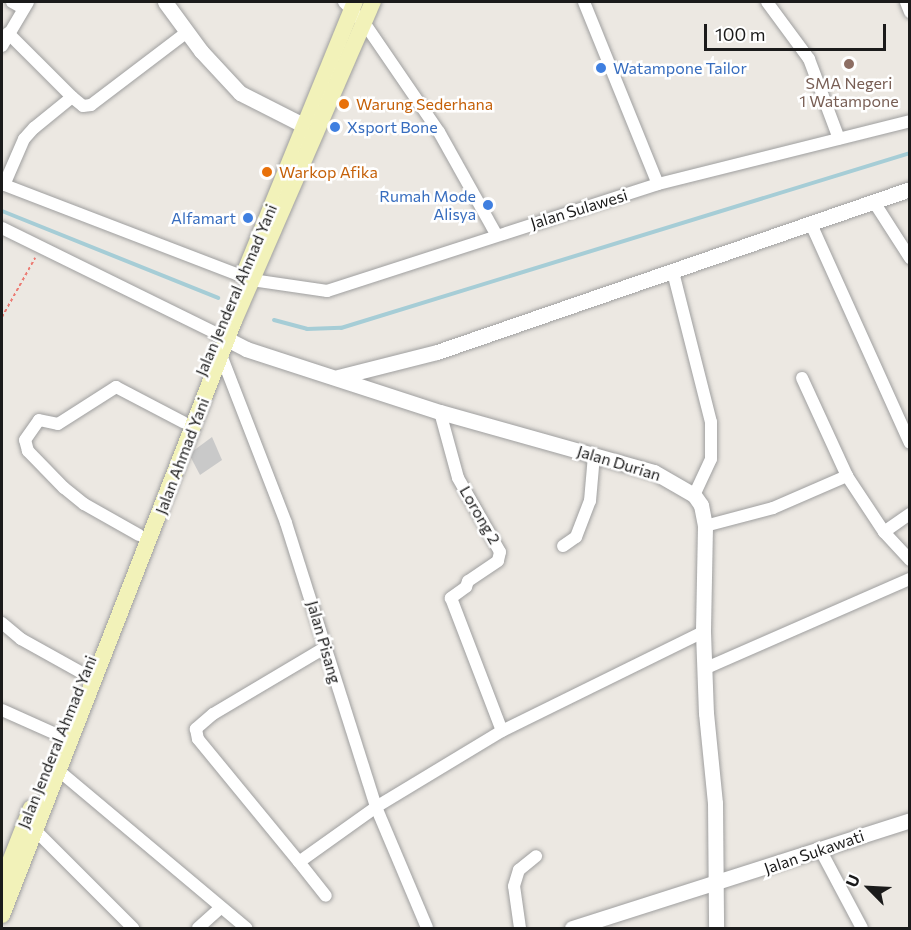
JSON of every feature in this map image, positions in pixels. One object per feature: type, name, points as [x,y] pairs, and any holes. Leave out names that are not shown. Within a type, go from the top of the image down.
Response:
[{"type":"main road","name":"Jalan Ahmad Yani","points":[[2,915],[244,284],[365,24],[373,2]]},
{"type":"main road","name":"Jalan Jenderal Ahmad Yani","points":[[244,284],[350,5]]},
{"type":"main road","name":"Jalan Jenderal Ahmad Yani","points":[[2,882],[183,422],[224,334]]},
{"type":"street","points":[[165,2],[186,33],[240,93],[305,126]]},
{"type":"street","points":[[584,2],[658,184]]},
{"type":"street","points":[[767,2],[809,59],[839,139]]},
{"type":"street","points":[[906,2],[909,12]]},
{"type":"street","points":[[2,46],[21,4]]},
{"type":"street","points":[[350,5],[439,132],[496,234]]},
{"type":"street","points":[[8,33],[83,106],[91,105],[186,33]]},
{"type":"street","points":[[3,184],[24,139],[72,97]]},
{"type":"street","name":"Jalan Sulawesi","points":[[3,184],[244,284],[327,291],[496,234],[658,184],[909,121]]},
{"type":"street","points":[[338,377],[437,352],[909,189]]},
{"type":"street","points":[[874,202],[909,258]]},
{"type":"street","points":[[811,224],[909,443]]},
{"type":"street","points":[[2,228],[224,334]]},
{"type":"street","points":[[673,272],[711,422],[711,459],[694,495],[701,505],[705,526],[703,633],[717,885],[716,928]]},
{"type":"street","name":"Jalan Durian","points":[[224,334],[440,412],[654,472],[694,495]]},
{"type":"street","name":"Jalan Pisang","points":[[224,334],[376,807],[427,928]]},
{"type":"street","points":[[802,378],[847,476],[884,532],[909,560]]},
{"type":"street","points":[[139,535],[71,493],[28,451],[25,440],[39,420],[58,424],[116,387],[183,422]]},
{"type":"street","name":"Lorong 2","points":[[440,412],[458,478],[500,552],[498,561],[468,581],[466,587],[452,598],[502,731]]},
{"type":"street","points":[[563,546],[576,537],[590,501],[594,455]]},
{"type":"street","points":[[705,526],[774,508],[847,476]]},
{"type":"street","points":[[884,532],[909,514]]},
{"type":"street","points":[[706,668],[909,579]]},
{"type":"street","points":[[2,623],[21,639],[84,674]]},
{"type":"street","points":[[299,862],[376,807],[502,731],[703,633]]},
{"type":"street","points":[[326,647],[213,714],[196,729],[198,739],[326,896]]},
{"type":"street","points":[[2,710],[60,736]]},
{"type":"street","points":[[58,770],[246,928]]},
{"type":"street","name":"Jalan Sukawati","points":[[572,928],[717,885],[909,819]]},
{"type":"street","points":[[34,830],[133,928]]},
{"type":"street","points":[[820,851],[862,928]]},
{"type":"street","points":[[520,928],[514,886],[519,870],[536,856]]},
{"type":"street","points":[[198,928],[220,908]]},
{"type":"path","points":[[2,317],[40,248]]},
{"type":"shaded area","points":[[212,437],[222,460],[200,475],[189,454]]},
{"type":"waterway","points":[[274,320],[307,329],[341,328],[910,153]]},
{"type":"waterway","points":[[2,211],[218,298]]},
{"type":"place","name":"SMA Negeri 1 Watampone","points":[[849,64]]},
{"type":"place","name":"Watampone Tailor","points":[[601,68]]},
{"type":"place","name":"Warung Sederhana","points":[[344,104]]},
{"type":"place","name":"Xsport Bone","points":[[335,127]]},
{"type":"place","name":"Warkop Afika","points":[[267,172]]},
{"type":"place","name":"Rumah Mode Alisya","points":[[488,205]]},
{"type":"place","name":"Alfamart","points":[[248,218]]}]
